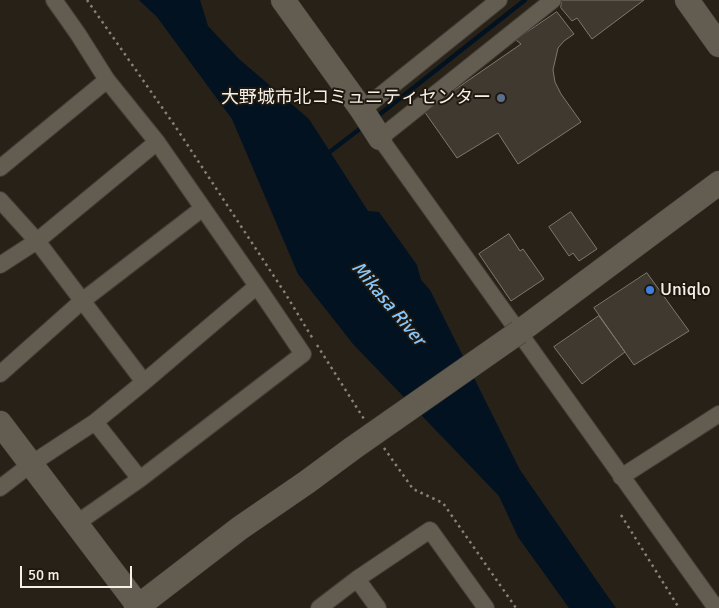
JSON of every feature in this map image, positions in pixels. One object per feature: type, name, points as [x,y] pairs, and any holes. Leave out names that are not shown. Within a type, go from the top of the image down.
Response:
[{"type":"street","points":[[54,0],[107,80],[157,142],[303,354],[140,479],[77,523]]},
{"type":"street","points":[[283,0],[716,608]]},
{"type":"street","points":[[362,110],[499,0]]},
{"type":"street","points":[[380,138],[553,0]]},
{"type":"street","points":[[687,0],[719,46]]},
{"type":"street","points":[[0,168],[107,80]]},
{"type":"street","points":[[0,265],[37,241],[157,142]]},
{"type":"street","points":[[0,423],[139,607],[240,528],[519,332],[719,183]]},
{"type":"street","points":[[0,200],[37,241],[144,382]]},
{"type":"street","points":[[0,374],[82,301],[203,208]]},
{"type":"street","points":[[0,488],[31,464],[94,422],[257,286]]},
{"type":"street","points":[[621,477],[719,414]]},
{"type":"street","points":[[94,422],[140,479]]},
{"type":"street","points":[[319,608],[356,579],[430,530],[486,608]]},
{"type":"street","points":[[356,579],[378,608]]},
{"type":"path","points":[[87,0],[175,126],[285,293],[365,420]]},
{"type":"path","points":[[381,443],[413,489],[443,503],[516,608]]},
{"type":"path","points":[[621,515],[680,608]]},
{"type":"water","name":"Mikasa River","points":[[139,0],[200,0],[208,26],[239,59],[309,119],[368,211],[379,212],[417,265],[421,280],[430,290],[520,470],[616,608],[569,608],[518,537],[499,496],[353,344],[298,274],[232,119],[157,17]]},
{"type":"building","points":[[562,0],[644,0],[592,39],[577,18],[572,21],[561,8]]},
{"type":"building","points":[[557,12],[574,34],[558,48],[553,70],[555,82],[561,94],[581,122],[518,164],[498,133],[457,158],[424,111],[521,44],[516,40]]},
{"type":"building","points":[[571,212],[597,249],[579,261],[573,253],[569,256],[549,227]]},
{"type":"building","points":[[509,234],[520,251],[523,249],[544,279],[511,301],[479,254]]},
{"type":"building","points":[[647,273],[689,331],[634,365],[594,308]]},
{"type":"building","points":[[599,316],[625,352],[582,384],[554,347]]},
{"type":"waterway","points":[[375,118],[525,0]]},
{"type":"waterway","points":[[327,154],[365,125]]},
{"type":"place","name":"大野城市北コミュニティセンター","points":[[501,98]]},
{"type":"place","name":"Uniqlo","points":[[650,290]]}]
